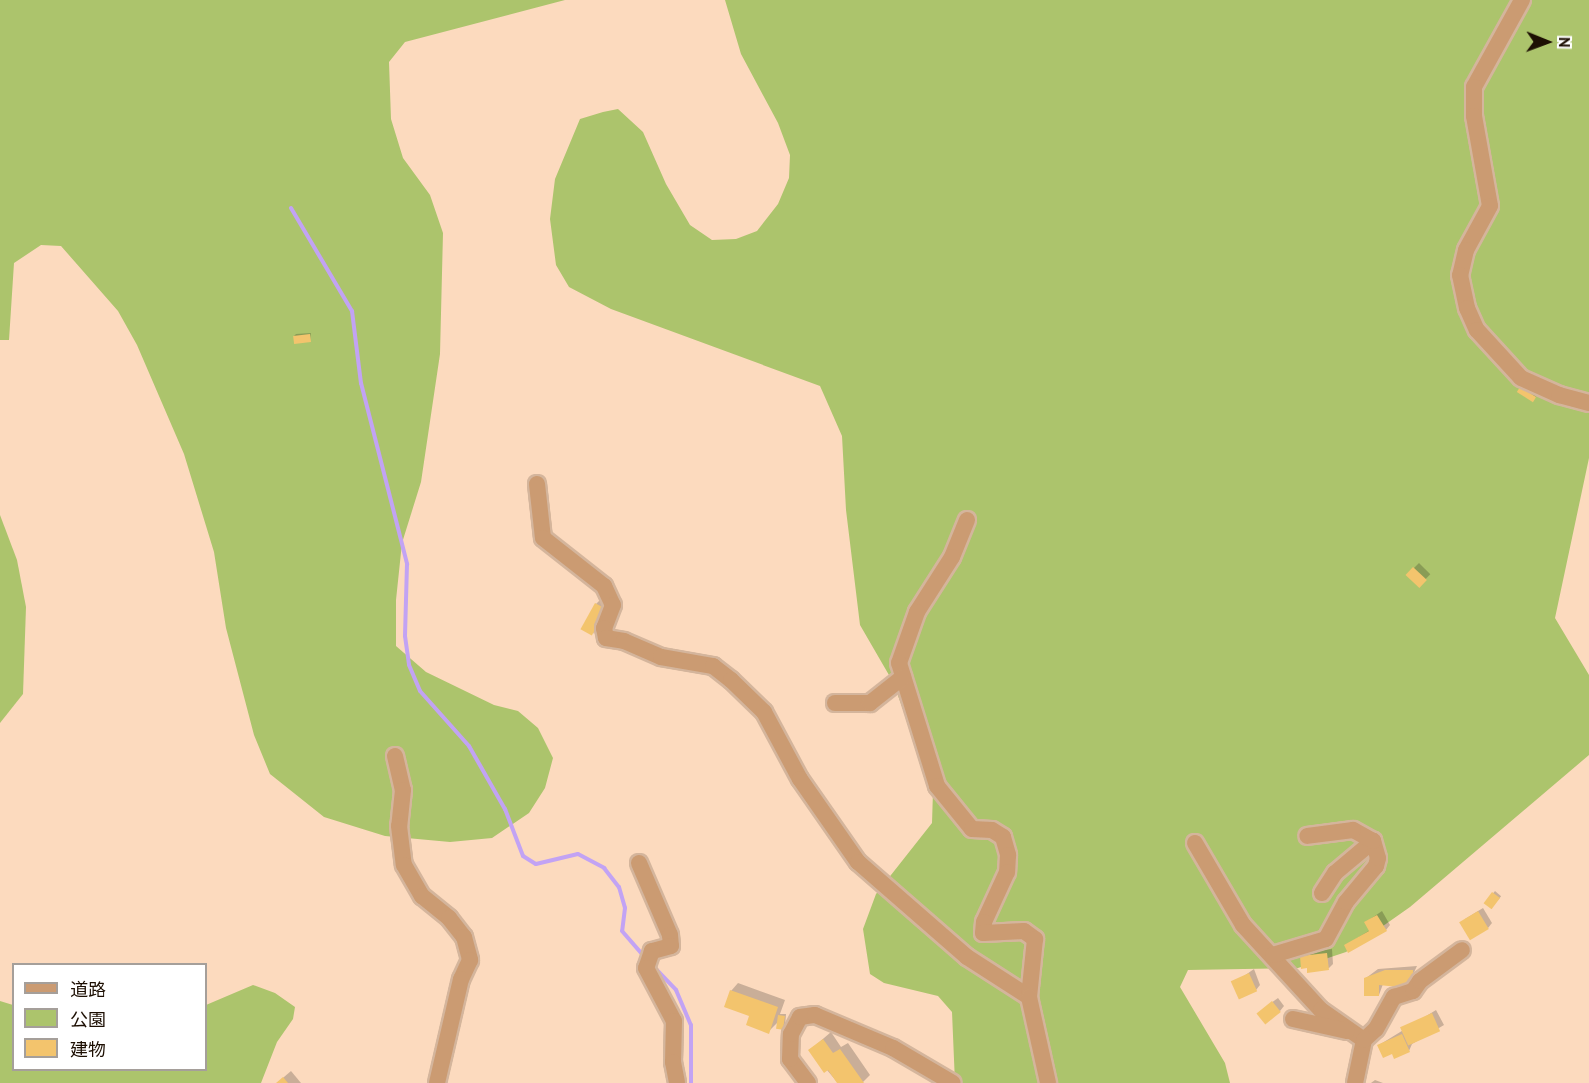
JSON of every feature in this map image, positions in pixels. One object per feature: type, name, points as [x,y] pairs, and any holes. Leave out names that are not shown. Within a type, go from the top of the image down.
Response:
[{"type":"street","points":[[1522,0],[1474,87],[1474,116],[1490,206],[1466,250],[1460,275],[1467,308],[1477,330],[1521,378],[1559,395],[1589,403]]},
{"type":"street","points":[[537,484],[543,538],[604,586],[613,604],[604,628],[606,639],[624,641],[661,657],[713,666],[731,680],[764,712],[800,779],[858,862],[967,957],[1029,997]]},
{"type":"street","points":[[967,520],[952,557],[917,612],[899,663],[937,786],[972,829],[992,830],[1003,837],[1008,855],[1007,872],[982,928],[986,935],[1024,931],[1035,939],[1029,997],[1048,1083]]},
{"type":"street","points":[[835,703],[870,703],[903,677]]},
{"type":"street","points":[[395,756],[403,790],[399,826],[404,865],[422,896],[449,918],[464,937],[470,960],[461,979],[437,1083]]},
{"type":"street","points":[[1273,955],[1326,939],[1346,902],[1376,866],[1378,858],[1373,841],[1353,830],[1306,836]]},
{"type":"street","points":[[1322,893],[1335,873],[1373,841]]},
{"type":"street","points":[[1195,843],[1243,925],[1273,955],[1298,988],[1349,1031],[1364,1040]]},
{"type":"street","points":[[639,863],[670,935],[671,946],[652,951],[646,968],[675,1021],[673,1062],[677,1083]]},
{"type":"street","points":[[1355,1083],[1364,1040],[1376,1029],[1394,997],[1413,991],[1420,981],[1462,950]]},
{"type":"street","points":[[808,1083],[790,1059],[791,1034],[800,1017],[815,1015],[893,1048],[953,1083]]},
{"type":"street","points":[[1293,1018],[1330,1030],[1349,1031]]},
{"type":"green space","points":[[0,0],[565,0],[405,42],[389,62],[391,119],[403,158],[430,195],[443,233],[440,354],[421,482],[402,543],[396,600],[396,646],[426,672],[494,705],[518,711],[538,728],[553,758],[545,788],[529,813],[492,838],[450,842],[385,836],[324,817],[270,774],[254,735],[226,628],[214,552],[184,454],[137,345],[118,311],[61,246],[41,245],[14,263],[9,340],[0,340]]},
{"type":"green space","points":[[725,0],[1589,0],[1589,458],[1555,618],[1589,675],[1589,755],[1410,907],[1346,952],[1298,968],[1188,970],[1180,987],[1225,1063],[1230,1083],[955,1083],[952,1012],[938,996],[884,983],[870,974],[863,929],[876,894],[932,823],[933,791],[893,682],[860,625],[846,510],[842,436],[824,395],[820,386],[611,309],[569,287],[556,265],[550,219],[555,179],[580,119],[603,112],[618,109],[643,132],[666,184],[690,225],[712,240],[736,239],[757,231],[778,204],[789,178],[790,155],[778,123],[741,54]]},
{"type":"green space","points":[[0,515],[17,560],[26,607],[23,694],[0,723]]},
{"type":"green space","points":[[253,985],[275,993],[295,1007],[293,1019],[277,1042],[261,1083],[0,1083],[0,1001],[12,1005],[12,1071],[207,1071],[207,1005]]},
{"type":"building","points":[[310,334],[311,342],[294,344],[293,336]]},
{"type":"building","points":[[1520,387],[1536,397],[1533,402],[1517,392]]},
{"type":"building","points":[[1413,567],[1427,580],[1419,588],[1405,575]]},
{"type":"building","points":[[595,603],[606,609],[592,636],[580,629]]},
{"type":"building","points":[[1492,892],[1500,898],[1492,909],[1484,903]]},
{"type":"building","points":[[1478,911],[1489,929],[1470,940],[1459,922]]},
{"type":"building","points":[[1377,915],[1387,931],[1348,953],[1344,945],[1369,931],[1364,922]]},
{"type":"building","points":[[1327,953],[1329,970],[1307,973],[1307,968],[1301,969],[1300,956]]},
{"type":"building","points":[[1385,970],[1413,970],[1413,978],[1408,979],[1407,988],[1379,985],[1379,996],[1364,996],[1364,978]]},
{"type":"building","points":[[1249,973],[1257,991],[1239,999],[1231,981]]},
{"type":"building","points":[[730,990],[778,1007],[769,1034],[746,1025],[749,1016],[724,1007]]},
{"type":"building","points":[[1272,1001],[1281,1012],[1265,1024],[1256,1014]]},
{"type":"building","points":[[1432,1013],[1440,1031],[1408,1046],[1400,1027]]},
{"type":"building","points":[[778,1015],[785,1016],[783,1030],[776,1029]]},
{"type":"building","points":[[1402,1034],[1410,1052],[1394,1059],[1392,1054],[1383,1058],[1377,1045]]},
{"type":"building","points":[[823,1039],[833,1053],[840,1049],[864,1083],[837,1083],[828,1070],[824,1073],[808,1050]]},
{"type":"building","points":[[283,1077],[288,1083],[276,1083]]},
{"type":"waterway","points":[[291,208],[352,311],[361,383],[407,564],[405,636],[409,665],[420,691],[469,746],[505,809],[523,856],[536,864],[578,854],[604,868],[619,887],[625,908],[622,931],[645,957]]},
{"type":"waterway","points":[[652,965],[676,990],[691,1025],[691,1083]]}]
